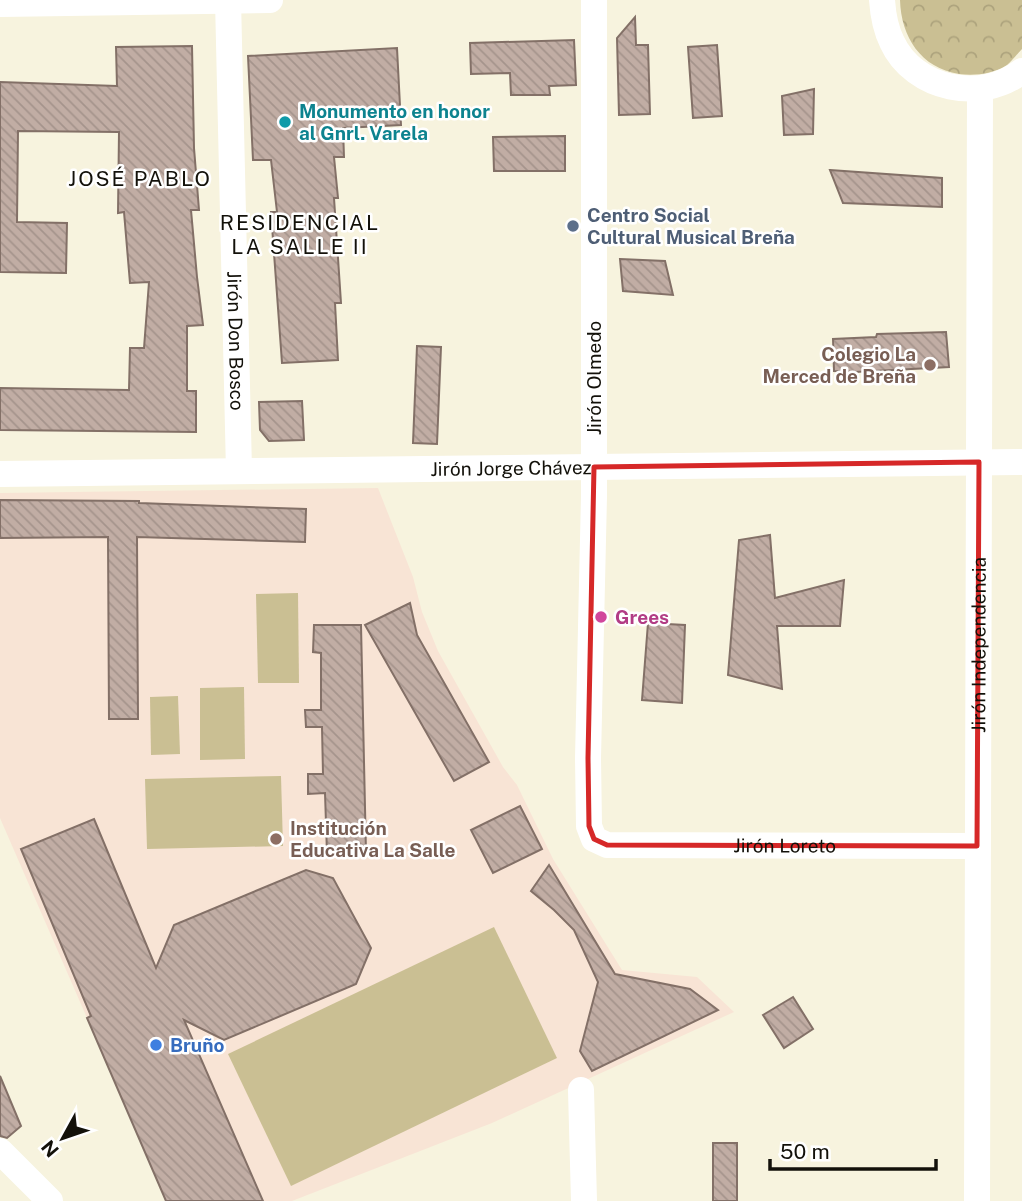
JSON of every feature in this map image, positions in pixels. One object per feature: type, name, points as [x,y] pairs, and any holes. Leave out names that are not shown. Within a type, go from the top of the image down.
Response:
[{"type":"street","name":"Jirón Don Bosco","points":[[228,0],[239,471]]},
{"type":"street","points":[[0,4],[270,0]]},
{"type":"street","name":"Jirón Olmedo","points":[[594,0],[594,467],[588,758],[589,826],[594,839]]},
{"type":"street","points":[[882,0],[883,20],[893,45],[909,65],[929,80],[954,88],[980,89],[1011,80],[1022,71]]},
{"type":"street","name":"Jirón Independencia","points":[[977,1201],[980,89]]},
{"type":"street","name":"Jirón Jorge Chávez","points":[[0,474],[1022,462]]},
{"type":"street","name":"Jirón Loreto","points":[[594,839],[607,845],[977,846]]},
{"type":"street","points":[[581,1090],[584,1201]]},
{"type":"street","points":[[0,1151],[50,1201]]},
{"type":"highlighted area","points":[[979,462],[977,846],[607,845],[594,839],[589,826],[588,758],[594,467]]},
{"type":"shaded area","name":"Institución Educativa La Salle","points":[[378,488],[413,577],[422,612],[438,651],[503,767],[517,785],[553,859],[622,970],[697,977],[734,1012],[492,1123],[292,1201],[263,1201],[169,984],[87,1018],[0,818],[0,493]]},
{"type":"green space","points":[[900,0],[1022,0],[1022,49],[1007,65],[990,72],[965,75],[946,71],[924,58],[916,49],[904,26]]},
{"type":"green space","points":[[298,593],[299,683],[258,683],[256,594]]},
{"type":"green space","points":[[244,687],[245,759],[200,760],[200,688]]},
{"type":"green space","points":[[178,696],[180,754],[151,755],[150,697]]},
{"type":"green space","points":[[281,776],[283,846],[147,849],[145,779]]},
{"type":"green space","points":[[494,927],[557,1058],[291,1186],[228,1054]]},
{"type":"building","points":[[635,17],[636,45],[648,45],[650,114],[619,115],[617,38]]},
{"type":"building","points":[[574,40],[576,85],[549,86],[550,95],[511,95],[510,73],[471,74],[470,43]]},
{"type":"building","points":[[717,45],[722,116],[693,118],[688,47]]},
{"type":"building","points":[[192,46],[194,148],[199,210],[191,210],[203,325],[187,326],[187,391],[196,391],[196,432],[0,430],[0,388],[129,390],[130,348],[144,348],[149,282],[130,283],[124,212],[118,213],[119,132],[18,131],[17,222],[67,223],[66,273],[0,272],[0,82],[117,86],[116,47]]},
{"type":"building","points":[[397,48],[401,125],[343,128],[344,157],[334,157],[341,303],[335,303],[338,360],[282,363],[271,212],[277,212],[271,160],[253,160],[248,56]]},
{"type":"building","points":[[814,89],[813,134],[784,135],[782,96]]},
{"type":"building","points":[[565,136],[565,171],[494,171],[493,137]]},
{"type":"building","points":[[830,170],[942,178],[942,207],[843,203]]},
{"type":"building","points":[[620,259],[665,261],[673,295],[623,291]]},
{"type":"building","points":[[946,332],[949,367],[834,371],[833,339],[876,337],[877,334]]},
{"type":"building","points":[[417,346],[441,347],[437,444],[413,443]]},
{"type":"building","points":[[302,401],[304,440],[269,441],[260,430],[259,402]]},
{"type":"building","points":[[0,500],[139,501],[306,509],[305,542],[137,537],[138,719],[109,719],[108,537],[0,538]]},
{"type":"building","points":[[770,535],[775,598],[844,580],[840,626],[777,626],[782,689],[728,675],[739,540]]},
{"type":"building","points":[[410,603],[417,635],[489,762],[454,781],[365,625]]},
{"type":"building","points":[[648,623],[685,625],[682,703],[642,700]]},
{"type":"building","points":[[314,625],[361,625],[366,853],[327,854],[325,793],[308,794],[308,774],[323,774],[322,727],[306,727],[305,710],[321,710],[321,653],[313,652]]},
{"type":"building","points":[[520,806],[542,849],[493,873],[471,830]]},
{"type":"building","points":[[94,819],[156,968],[174,925],[306,870],[333,878],[371,948],[356,984],[224,1040],[184,1020],[263,1201],[166,1201],[87,1018],[91,1016],[21,849]]},
{"type":"building","points":[[549,865],[615,974],[690,989],[718,1010],[592,1071],[580,1051],[598,982],[574,930],[531,891]]},
{"type":"building","points":[[793,997],[813,1029],[784,1048],[763,1015]]},
{"type":"building","points":[[0,1076],[21,1126],[7,1138],[0,1136]]},
{"type":"building","points":[[713,1143],[737,1143],[737,1201],[713,1201]]},
{"type":"place","name":"Monumento en honor al Gnrl. Varela","points":[[285,122]]},
{"type":"place","name":"Centro Social Cultural Musical Breña","points":[[573,226]]},
{"type":"place","name":"Colegio La Merced de Breña","points":[[930,365]]},
{"type":"place","name":"Grees","points":[[601,617]]},
{"type":"place","name":"Institución Educativa La Salle","points":[[276,839]]},
{"type":"place","name":"Bruño","points":[[156,1045]]},
{"type":"district","name":"JOSÉ PABLO","points":[[140,178]]},
{"type":"district","name":"RESIDENCIAL LA SALLE II","points":[[300,234]]}]
